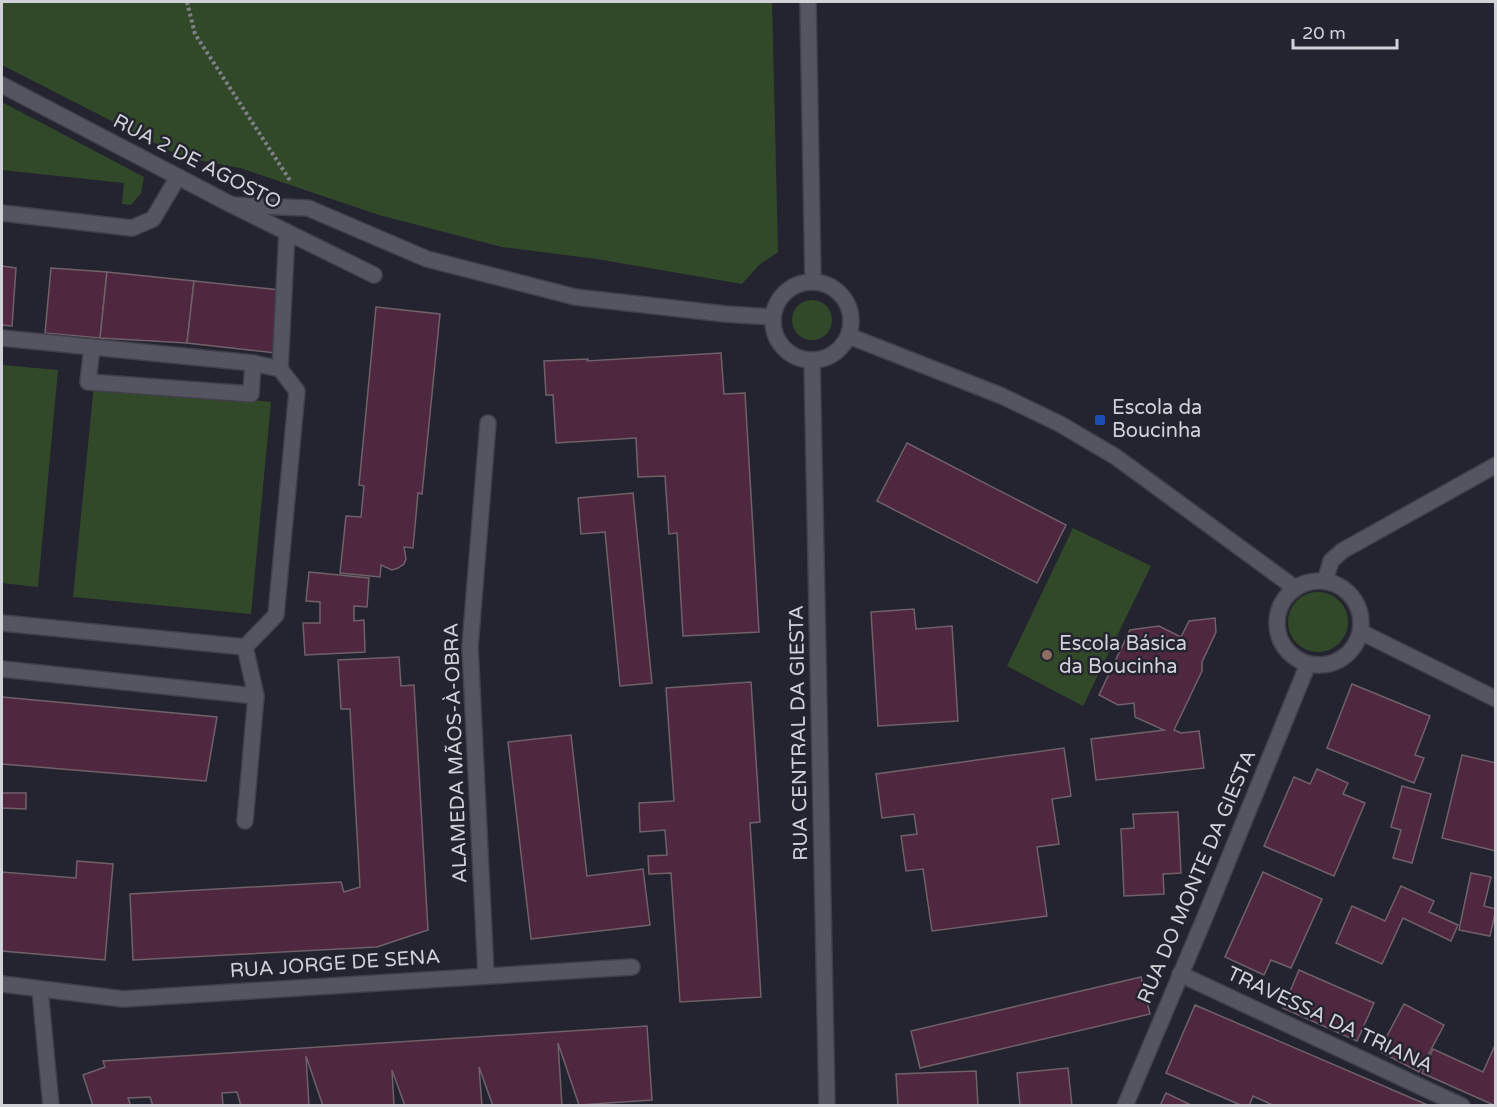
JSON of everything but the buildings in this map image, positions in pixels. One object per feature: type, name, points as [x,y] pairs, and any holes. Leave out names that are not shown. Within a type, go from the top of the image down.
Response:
[{"type":"street","points":[[808,2],[813,281]]},
{"type":"street","name":"RUA 2 DE AGOSTO","points":[[2,85],[232,205],[374,275]]},
{"type":"street","points":[[2,213],[132,228],[153,219],[178,177]]},
{"type":"street","points":[[232,205],[308,208],[428,259],[575,297],[725,314],[773,317]]},
{"type":"street","points":[[280,369],[288,232]]},
{"type":"street","points":[[813,281],[825,283],[836,290],[845,299],[851,317],[849,336],[834,354],[812,360],[799,358],[779,342],[774,330],[773,317],[782,295],[801,283],[813,281]]},
{"type":"street","points":[[849,336],[1002,396],[1060,424],[1116,457],[1295,588]]},
{"type":"street","points":[[2,338],[253,363],[280,369],[297,391],[276,615],[245,647]]},
{"type":"street","points":[[92,347],[88,382],[251,394],[253,363]]},
{"type":"street","name":"RUA CENTRAL DA GIESTA","points":[[812,360],[826,1106]]},
{"type":"street","name":"ALAMEDA MÃOS-À-OBRA","points":[[486,975],[470,647],[488,423]]},
{"type":"street","points":[[1325,581],[1331,561],[1342,552],[1496,465]]},
{"type":"street","points":[[1314,580],[1325,581],[1349,593],[1357,604],[1361,618],[1361,632],[1356,645],[1347,655],[1322,666],[1297,660],[1287,652],[1280,642],[1276,618],[1286,596],[1295,588],[1314,580]]},
{"type":"street","points":[[2,622],[245,647]]},
{"type":"street","points":[[1361,632],[1496,699]]},
{"type":"street","points":[[245,647],[256,696],[245,821]]},
{"type":"street","name":"RUA DO MONTE DA GIESTA","points":[[1125,1106],[1205,918],[1308,664]]},
{"type":"street","points":[[2,669],[256,696]]},
{"type":"street","name":"RUA JORGE DE SENA","points":[[2,984],[123,999],[632,967]]},
{"type":"street","name":"TRAVESSA DA TRIANA","points":[[1180,974],[1462,1106]]},
{"type":"street","points":[[40,990],[51,1106]]},
{"type":"path","points":[[187,2],[195,34],[308,208]]},
{"type":"green space","points":[[2,2],[772,2],[778,252],[759,265],[742,284],[597,259],[502,247],[379,215],[240,168],[182,157],[2,65]]},
{"type":"green space","points":[[2,102],[144,177],[141,193],[131,205],[122,204],[124,183],[2,170]]},
{"type":"green space","points":[[812,300],[826,306],[832,320],[826,334],[812,340],[798,334],[792,320],[798,306]]},
{"type":"green space","points":[[2,365],[58,370],[38,587],[2,583]]},
{"type":"green space","points":[[94,384],[271,402],[251,614],[73,597]]},
{"type":"green space","points":[[1073,528],[1151,566],[1083,706],[1007,666]]},
{"type":"green space","points":[[1312,592],[1324,592],[1335,597],[1343,605],[1348,622],[1346,634],[1335,647],[1324,652],[1312,652],[1301,647],[1293,639],[1288,628],[1288,616],[1293,605],[1301,597]]},
{"type":"place","name":"Escola da Boucinha","points":[[1100,420]]},
{"type":"place","name":"Escola Básica da Boucinha","points":[[1047,655]]}]
